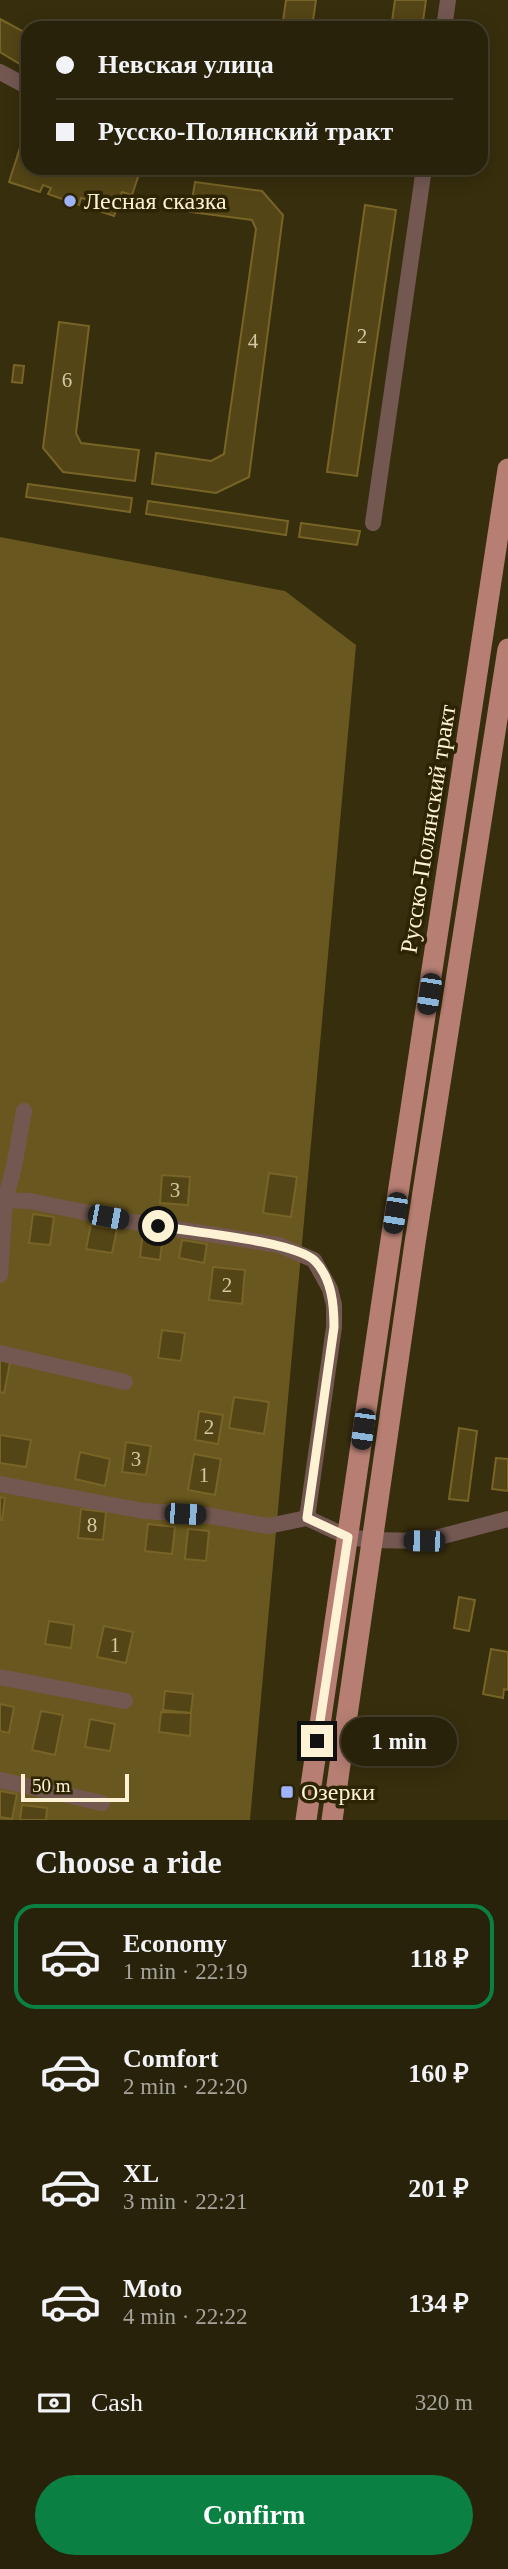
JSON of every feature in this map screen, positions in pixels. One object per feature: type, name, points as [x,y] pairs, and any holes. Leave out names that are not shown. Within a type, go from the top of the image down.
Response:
[{"type":"main road","name":"Русско-Полянский тракт","points":[[306,1820],[508,469]]},
{"type":"main road","name":"Русско-Полянский тракт","points":[[332,1820],[415,1243],[504,700],[508,649]]},
{"type":"street","points":[[445,21],[448,0]]},
{"type":"street","points":[[0,72],[21,83]]},
{"type":"street","points":[[373,523],[423,175]]},
{"type":"street","points":[[0,1275],[3,1200],[14,1167],[24,1111]]},
{"type":"street","points":[[3,1200],[30,1201],[133,1222],[279,1245],[314,1260],[330,1289],[334,1305],[334,1327],[307,1518]]},
{"type":"street","points":[[0,1353],[125,1382]]},
{"type":"street","points":[[0,1484],[144,1511],[205,1515],[268,1526],[307,1518],[348,1537],[372,1540],[424,1541],[508,1518]]},
{"type":"street","points":[[0,1677],[125,1701]]},
{"type":"street","points":[[0,1780],[102,1803]]},
{"type":"shaded area","points":[[0,537],[285,591],[356,645],[250,1820],[0,1820]]},
{"type":"building","points":[[286,0],[316,0],[313,21],[283,21]]},
{"type":"building","points":[[395,0],[426,0],[423,21],[392,21]]},
{"type":"building","points":[[0,19],[21,30],[21,65],[0,52]]},
{"type":"building","points":[[21,145],[21,175],[139,175],[132,195],[122,192],[114,216],[88,207],[90,200],[81,198],[79,205],[48,194],[51,188],[43,185],[40,192],[9,182]]},
{"type":"building","points":[[195,182],[262,191],[283,215],[249,477],[216,493],[152,484],[156,453],[211,461],[224,454],[256,229],[252,220],[190,212]]},
{"type":"building","points":[[365,205],[396,210],[357,476],[327,472]]},
{"type":"building","points":[[59,322],[89,326],[76,433],[81,443],[139,450],[135,481],[63,472],[43,448]]},
{"type":"building","points":[[14,365],[24,366],[22,383],[12,382]]},
{"type":"building","points":[[28,484],[132,498],[130,512],[26,497]]},
{"type":"building","points":[[148,501],[288,521],[286,535],[146,514]]},
{"type":"building","points":[[301,523],[360,531],[357,545],[299,537]]},
{"type":"building","points":[[269,1173],[297,1177],[291,1217],[263,1213]]},
{"type":"building","points":[[162,1175],[190,1177],[188,1205],[160,1203]]},
{"type":"building","points":[[33,1214],[54,1217],[50,1245],[29,1243]]},
{"type":"building","points":[[91,1224],[117,1229],[112,1253],[86,1249]]},
{"type":"building","points":[[143,1232],[163,1235],[160,1260],[140,1257]]},
{"type":"building","points":[[182,1240],[207,1244],[204,1263],[179,1258]]},
{"type":"building","points":[[213,1267],[245,1270],[242,1304],[209,1300]]},
{"type":"building","points":[[162,1330],[185,1333],[181,1361],[158,1358]]},
{"type":"building","points":[[0,1360],[10,1363],[4,1393],[0,1392]]},
{"type":"building","points":[[234,1397],[269,1402],[264,1434],[229,1428]]},
{"type":"building","points":[[199,1411],[223,1415],[218,1444],[195,1440]]},
{"type":"building","points":[[459,1428],[477,1431],[468,1501],[449,1499]]},
{"type":"building","points":[[0,1435],[31,1440],[26,1467],[0,1463]]},
{"type":"building","points":[[126,1442],[151,1446],[146,1475],[122,1472]]},
{"type":"building","points":[[80,1452],[110,1459],[105,1486],[75,1479]]},
{"type":"building","points":[[194,1454],[221,1459],[215,1495],[188,1490]]},
{"type":"building","points":[[496,1458],[508,1459],[508,1491],[492,1489]]},
{"type":"building","points":[[0,1497],[5,1498],[2,1520],[0,1520]]},
{"type":"building","points":[[81,1509],[106,1512],[103,1540],[78,1538]]},
{"type":"building","points":[[148,1524],[175,1527],[172,1554],[145,1551]]},
{"type":"building","points":[[188,1529],[209,1531],[206,1561],[185,1559]]},
{"type":"building","points":[[459,1597],[475,1600],[469,1631],[454,1628]]},
{"type":"building","points":[[49,1621],[74,1625],[71,1648],[45,1644]]},
{"type":"building","points":[[104,1626],[133,1632],[126,1663],[97,1657]]},
{"type":"building","points":[[491,1649],[508,1652],[508,1690],[504,1689],[503,1698],[483,1694]]},
{"type":"building","points":[[165,1691],[193,1694],[191,1713],[163,1710]]},
{"type":"building","points":[[0,1704],[14,1707],[9,1733],[0,1731]]},
{"type":"building","points":[[41,1711],[63,1715],[55,1755],[32,1750]]},
{"type":"building","points":[[161,1712],[191,1713],[190,1736],[159,1732]]},
{"type":"building","points":[[90,1719],[115,1724],[110,1751],[85,1747]]},
{"type":"building","points":[[0,1791],[17,1794],[12,1819],[0,1817]]},
{"type":"building","points":[[22,1805],[47,1808],[46,1820],[20,1820]]},
{"type":"place","name":"Лесная сказка","points":[[70,201]]},
{"type":"place","name":"Озерки","points":[[287,1792]]},
{"type":"route","points":[[158,1226],[279,1245],[314,1260],[330,1289],[334,1305],[334,1327],[307,1518],[348,1537],[317,1741]]}]
